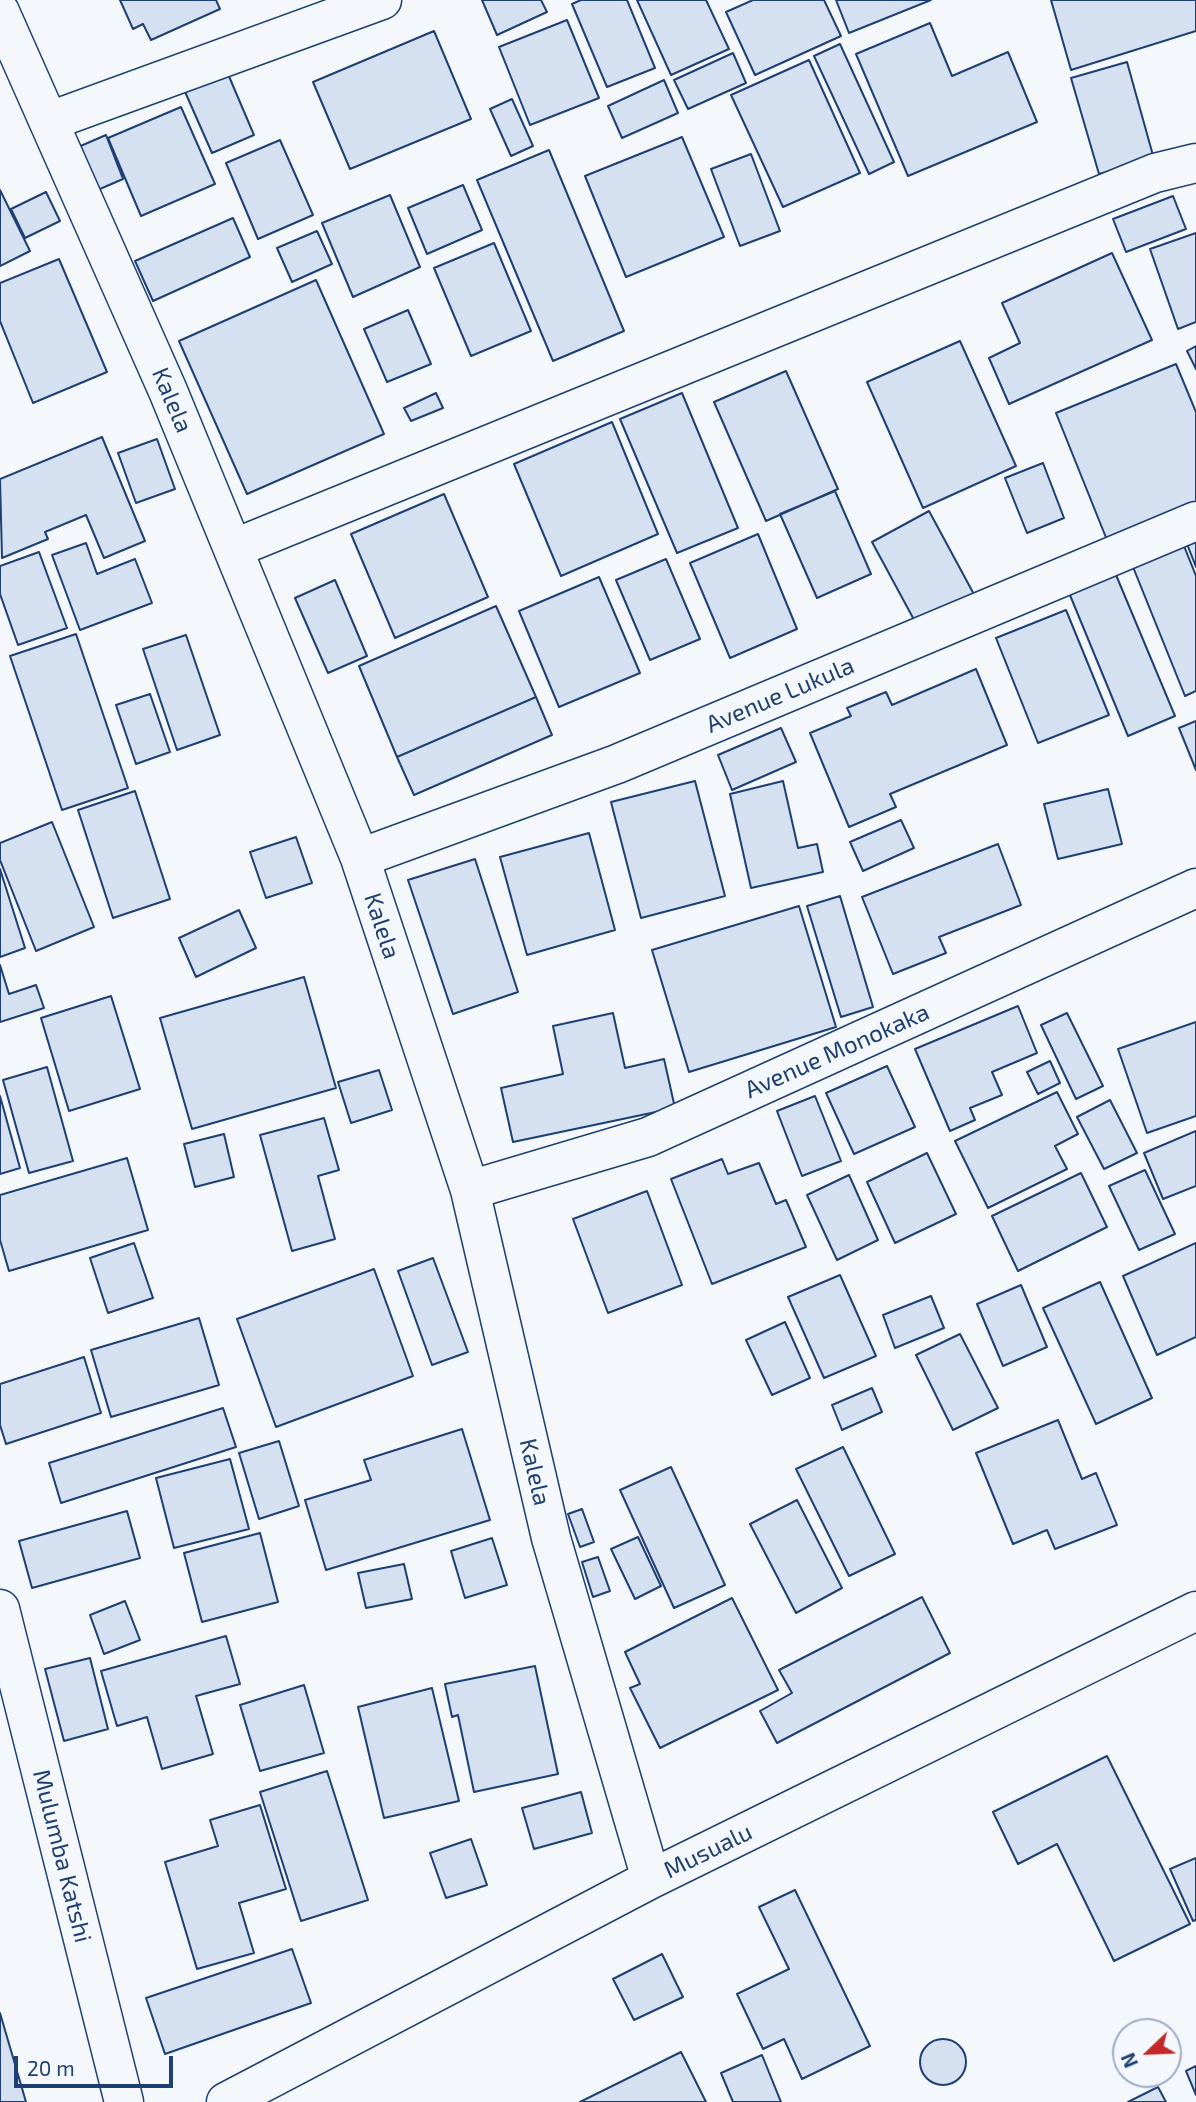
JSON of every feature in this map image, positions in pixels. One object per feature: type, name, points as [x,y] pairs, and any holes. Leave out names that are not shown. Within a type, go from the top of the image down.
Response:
[{"type":"street","points":[[50,121],[382,0]]},
{"type":"street","name":"Kalela","points":[[0,12],[235,548],[360,858],[470,1190],[551,1538],[651,1879]]},
{"type":"street","points":[[235,548],[1154,173],[1196,163]]},
{"type":"street","name":"Avenue Lukula","points":[[360,858],[617,764],[1196,522]]},
{"type":"street","name":"Avenue Monokaka","points":[[470,1190],[648,1137],[1196,888]]},
{"type":"street","name":"Mulumba Katshi","points":[[0,1609],[124,2102]]},
{"type":"street","name":"Musualu","points":[[226,2102],[651,1879],[1196,1611]]},
{"type":"building","points":[[120,0],[216,0],[220,9],[151,40],[143,24],[133,29]]},
{"type":"building","points":[[482,0],[541,0],[547,12],[497,35]]},
{"type":"building","points":[[581,0],[627,0],[655,68],[607,87],[572,4]]},
{"type":"building","points":[[637,0],[706,0],[729,49],[671,75]]},
{"type":"building","points":[[753,0],[824,0],[841,36],[755,75],[726,12]]},
{"type":"building","points":[[836,0],[931,0],[849,33]]},
{"type":"building","points":[[1051,0],[1196,0],[1196,31],[1071,70]]},
{"type":"building","points":[[567,20],[599,98],[530,125],[499,47]]},
{"type":"building","points":[[930,23],[952,76],[1008,52],[1037,122],[908,176],[856,54]]},
{"type":"building","points":[[434,31],[471,119],[350,169],[313,82]]},
{"type":"building","points":[[840,44],[894,162],[869,174],[814,56]]},
{"type":"building","points":[[733,53],[746,83],[688,109],[674,80]]},
{"type":"building","points":[[809,60],[860,173],[783,207],[731,95]]},
{"type":"building","points":[[1127,62],[1154,159],[1099,174],[1071,78]]},
{"type":"building","points":[[225,67],[254,135],[212,153],[182,85]]},
{"type":"building","points":[[664,80],[678,113],[622,138],[608,106]]},
{"type":"building","points":[[512,99],[533,146],[511,156],[490,109]]},
{"type":"building","points":[[181,107],[215,184],[141,216],[108,138]]},
{"type":"building","points":[[106,135],[123,179],[93,192],[76,148]]},
{"type":"building","points":[[682,137],[724,237],[626,277],[585,176]]},
{"type":"building","points":[[280,140],[313,215],[258,239],[226,163]]},
{"type":"building","points":[[549,150],[624,331],[553,361],[477,180]]},
{"type":"building","points":[[751,154],[780,231],[740,246],[711,169]]},
{"type":"building","points":[[463,185],[482,230],[427,254],[408,208]]},
{"type":"building","points":[[0,190],[30,251],[0,266]]},
{"type":"building","points":[[46,192],[60,221],[25,238],[11,209]]},
{"type":"building","points":[[390,195],[420,267],[353,297],[322,223]]},
{"type":"building","points":[[1173,196],[1186,229],[1126,252],[1113,219]]},
{"type":"building","points":[[233,218],[250,257],[153,301],[135,261]]},
{"type":"building","points":[[317,231],[332,264],[292,282],[277,248]]},
{"type":"building","points":[[1196,233],[1196,322],[1178,329],[1150,249]]},
{"type":"building","points":[[494,243],[531,331],[471,356],[434,268]]},
{"type":"building","points":[[1112,253],[1152,340],[1009,404],[989,358],[1020,343],[1002,303]]},
{"type":"building","points":[[59,259],[107,372],[33,403],[0,321],[0,283]]},
{"type":"building","points":[[316,280],[384,434],[247,494],[179,341]]},
{"type":"building","points":[[408,310],[431,364],[387,382],[364,329]]},
{"type":"building","points":[[960,341],[1016,466],[923,508],[867,382]]},
{"type":"building","points":[[1196,346],[1196,369],[1187,351]]},
{"type":"building","points":[[1176,364],[1196,412],[1196,515],[1111,550],[1056,413]]},
{"type":"building","points":[[786,371],[838,489],[766,521],[714,402]]},
{"type":"building","points":[[436,393],[443,408],[411,421],[404,408]]},
{"type":"building","points":[[682,393],[738,528],[677,553],[620,419]]},
{"type":"building","points":[[612,422],[658,534],[561,576],[514,464]]},
{"type":"building","points":[[102,437],[145,541],[104,558],[86,515],[45,532],[48,539],[2,558],[0,479]]},
{"type":"building","points":[[157,439],[175,489],[136,503],[118,453]]},
{"type":"building","points":[[1043,463],[1064,518],[1027,533],[1005,478]]},
{"type":"building","points":[[835,491],[871,574],[817,598],[780,514]]},
{"type":"building","points":[[444,494],[488,597],[395,638],[351,534]]},
{"type":"building","points":[[929,511],[976,598],[919,629],[872,542]]},
{"type":"building","points":[[758,534],[797,629],[730,658],[690,563]]},
{"type":"building","points":[[1180,536],[1196,576],[1196,691],[1185,696],[1129,557]]},
{"type":"building","points":[[1196,540],[1196,567],[1187,544]]},
{"type":"building","points":[[86,543],[97,574],[135,559],[152,603],[80,630],[52,555]]},
{"type":"building","points":[[39,552],[67,628],[18,645],[0,594],[0,566]]},
{"type":"building","points":[[666,559],[700,639],[650,660],[616,580]]},
{"type":"building","points":[[1111,563],[1175,716],[1128,736],[1065,583]]},
{"type":"building","points":[[599,577],[640,673],[559,707],[519,611]]},
{"type":"building","points":[[335,580],[367,656],[328,673],[295,598]]},
{"type":"building","points":[[496,606],[536,697],[397,757],[359,666]]},
{"type":"building","points":[[1066,610],[1109,715],[1038,743],[996,638]]},
{"type":"building","points":[[76,634],[128,788],[62,810],[10,656]]},
{"type":"building","points":[[186,635],[220,735],[177,750],[143,649]]},
{"type":"building","points":[[976,669],[1007,745],[890,794],[896,807],[849,827],[810,733],[851,716],[847,708],[886,692],[892,705]]},
{"type":"building","points":[[150,694],[170,752],[136,764],[116,705]]},
{"type":"building","points":[[536,697],[552,735],[414,795],[397,757]]},
{"type":"building","points":[[1196,721],[1196,770],[1179,728]]},
{"type":"building","points":[[781,728],[796,762],[732,790],[718,755]]},
{"type":"building","points":[[695,781],[725,896],[641,918],[611,802]]},
{"type":"building","points":[[783,781],[798,848],[817,844],[823,872],[751,888],[730,794]]},
{"type":"building","points":[[1108,789],[1122,844],[1058,859],[1044,804]]},
{"type":"building","points":[[135,791],[170,899],[113,918],[78,810]]},
{"type":"building","points":[[901,820],[914,848],[863,871],[850,842]]},
{"type":"building","points":[[52,822],[94,927],[36,951],[0,860],[0,843]]},
{"type":"building","points":[[589,833],[615,930],[527,955],[500,857]]},
{"type":"building","points":[[296,837],[312,883],[266,898],[250,852]]},
{"type":"building","points":[[998,844],[1021,905],[939,937],[946,953],[893,974],[862,897]]},
{"type":"building","points":[[475,859],[518,992],[453,1014],[408,880]]},
{"type":"building","points":[[0,869],[25,948],[0,957]]},
{"type":"building","points":[[840,896],[873,1007],[841,1017],[807,906]]},
{"type":"building","points":[[799,906],[836,1027],[689,1072],[652,950]]},
{"type":"building","points":[[239,910],[256,948],[196,977],[179,938]]},
{"type":"building","points":[[0,965],[9,994],[36,985],[44,1008],[0,1022]]},
{"type":"building","points":[[304,977],[336,1088],[192,1129],[160,1018]]},
{"type":"building","points":[[111,996],[140,1089],[69,1111],[41,1018]]},
{"type":"building","points":[[1018,1006],[1037,1053],[992,1072],[1002,1095],[970,1108],[975,1120],[950,1131],[915,1049]]},
{"type":"building","points":[[613,1013],[625,1068],[664,1059],[675,1108],[513,1142],[501,1088],[563,1074],[553,1026]]},
{"type":"building","points":[[1067,1013],[1103,1086],[1076,1099],[1041,1025]]},
{"type":"building","points":[[1196,1022],[1196,1116],[1147,1133],[1118,1049]]},
{"type":"building","points":[[1050,1061],[1060,1083],[1038,1094],[1027,1072]]},
{"type":"building","points":[[887,1066],[915,1127],[854,1154],[826,1093]]},
{"type":"building","points":[[47,1067],[73,1161],[29,1173],[3,1080]]},
{"type":"building","points":[[379,1070],[392,1110],[351,1123],[338,1082]]},
{"type":"building","points":[[1057,1092],[1078,1134],[1055,1146],[1067,1169],[988,1208],[955,1141]]},
{"type":"building","points":[[0,1096],[20,1168],[0,1174]]},
{"type":"building","points":[[815,1096],[841,1161],[802,1176],[777,1111]]},
{"type":"building","points":[[1110,1100],[1137,1153],[1104,1169],[1077,1117]]},
{"type":"building","points":[[324,1118],[339,1170],[318,1176],[335,1239],[292,1251],[260,1135]]},
{"type":"building","points":[[1196,1131],[1196,1186],[1163,1199],[1144,1153]]},
{"type":"building","points":[[224,1134],[234,1177],[195,1187],[184,1144]]},
{"type":"building","points":[[927,1153],[956,1214],[895,1243],[867,1182]]},
{"type":"building","points":[[127,1158],[148,1230],[9,1271],[0,1240],[0,1195]]},
{"type":"building","points":[[722,1159],[728,1174],[759,1163],[776,1204],[786,1200],[806,1247],[712,1284],[671,1179]]},
{"type":"building","points":[[1145,1170],[1175,1234],[1139,1250],[1109,1186]]},
{"type":"building","points":[[1081,1173],[1107,1227],[1018,1271],[992,1216]]},
{"type":"building","points":[[849,1175],[878,1240],[837,1260],[807,1195]]},
{"type":"building","points":[[647,1191],[682,1285],[608,1313],[573,1219]]},
{"type":"building","points":[[134,1243],[153,1298],[108,1313],[90,1258]]},
{"type":"building","points":[[1196,1243],[1196,1337],[1157,1355],[1123,1276]]},
{"type":"building","points":[[433,1258],[468,1352],[432,1365],[398,1271]]},
{"type":"building","points":[[374,1269],[413,1376],[276,1427],[237,1319]]},
{"type":"building","points":[[840,1275],[876,1356],[824,1378],[788,1297]]},
{"type":"building","points":[[1100,1282],[1152,1398],[1096,1424],[1043,1308]]},
{"type":"building","points":[[1021,1285],[1047,1347],[1003,1366],[977,1304]]},
{"type":"building","points":[[931,1296],[944,1328],[895,1348],[883,1315]]},
{"type":"building","points":[[199,1318],[219,1385],[111,1417],[91,1350]]},
{"type":"building","points":[[785,1322],[810,1378],[772,1395],[746,1340]]},
{"type":"building","points":[[960,1334],[998,1408],[953,1430],[916,1355]]},
{"type":"building","points":[[84,1357],[101,1413],[6,1444],[0,1425],[0,1384]]},
{"type":"building","points":[[872,1388],[882,1412],[842,1430],[832,1405]]},
{"type":"building","points":[[223,1408],[236,1447],[61,1503],[49,1463]]},
{"type":"building","points":[[1058,1420],[1082,1479],[1096,1473],[1117,1525],[1055,1549],[1047,1530],[1013,1544],[976,1453]]},
{"type":"building","points":[[462,1429],[490,1520],[326,1570],[305,1500],[371,1480],[364,1460]]},
{"type":"building","points":[[279,1441],[299,1506],[259,1519],[239,1453]]},
{"type":"building","points":[[843,1447],[895,1554],[849,1576],[796,1469]]},
{"type":"building","points":[[230,1459],[249,1529],[174,1548],[156,1478]]},
{"type":"building","points":[[671,1467],[725,1585],[674,1608],[620,1490]]},
{"type":"building","points":[[797,1500],[842,1588],[796,1613],[750,1524]]},
{"type":"building","points":[[582,1509],[594,1542],[580,1547],[568,1514]]},
{"type":"building","points":[[127,1511],[140,1558],[32,1588],[19,1541]]},
{"type":"building","points":[[260,1533],[278,1602],[202,1622],[184,1553]]},
{"type":"building","points":[[638,1537],[661,1586],[635,1599],[611,1549]]},
{"type":"building","points":[[492,1538],[507,1585],[465,1598],[451,1551]]},
{"type":"building","points":[[598,1557],[610,1591],[593,1597],[582,1562]]},
{"type":"building","points":[[404,1564],[412,1599],[366,1608],[358,1573]]},
{"type":"building","points":[[922,1597],[950,1653],[777,1743],[760,1711],[792,1693],[779,1670]]},
{"type":"building","points":[[732,1598],[778,1690],[660,1748],[630,1688],[640,1684],[625,1652]]},
{"type":"building","points":[[125,1601],[140,1640],[104,1654],[90,1615]]},
{"type":"building","points":[[226,1636],[240,1684],[196,1696],[213,1754],[162,1769],[147,1717],[117,1726],[101,1671]]},
{"type":"building","points":[[90,1658],[108,1729],[64,1741],[45,1669]]},
{"type":"building","points":[[535,1666],[558,1774],[474,1792],[458,1715],[452,1717],[445,1684]]},
{"type":"building","points":[[304,1685],[324,1753],[260,1771],[240,1705]]},
{"type":"building","points":[[432,1688],[459,1801],[384,1818],[358,1707]]},
{"type":"building","points":[[1107,1756],[1190,1924],[1114,1961],[1057,1844],[1018,1864],[993,1812]]},
{"type":"building","points":[[327,1771],[368,1900],[301,1921],[260,1792]]},
{"type":"building","points":[[581,1792],[592,1833],[534,1849],[522,1808]]},
{"type":"building","points":[[260,1805],[286,1889],[239,1903],[254,1953],[197,1969],[165,1862],[218,1846],[210,1820]]},
{"type":"building","points":[[471,1839],[487,1885],[446,1898],[430,1853]]},
{"type":"building","points":[[1196,1858],[1196,1920],[1193,1921],[1170,1869]]},
{"type":"building","points":[[795,1890],[870,2046],[802,2079],[784,2039],[763,2049],[737,1994],[789,1969],[759,1907]]},
{"type":"building","points":[[292,1949],[311,2003],[165,2054],[146,1998]]},
{"type":"building","points":[[662,1954],[683,1997],[634,2020],[613,1979]]},
{"type":"building","points":[[0,2013],[26,2102],[0,2102]]},
{"type":"building","points":[[943,2039],[959,2046],[966,2062],[959,2078],[943,2085],[927,2078],[920,2062],[927,2046]]},
{"type":"building","points":[[681,2052],[706,2102],[580,2102]]},
{"type":"building","points":[[762,2055],[781,2102],[733,2102],[721,2073]]},
{"type":"building","points":[[1196,2066],[1196,2095],[1186,2071]]},
{"type":"building","points":[[1159,2088],[1166,2102],[1128,2102]]}]
